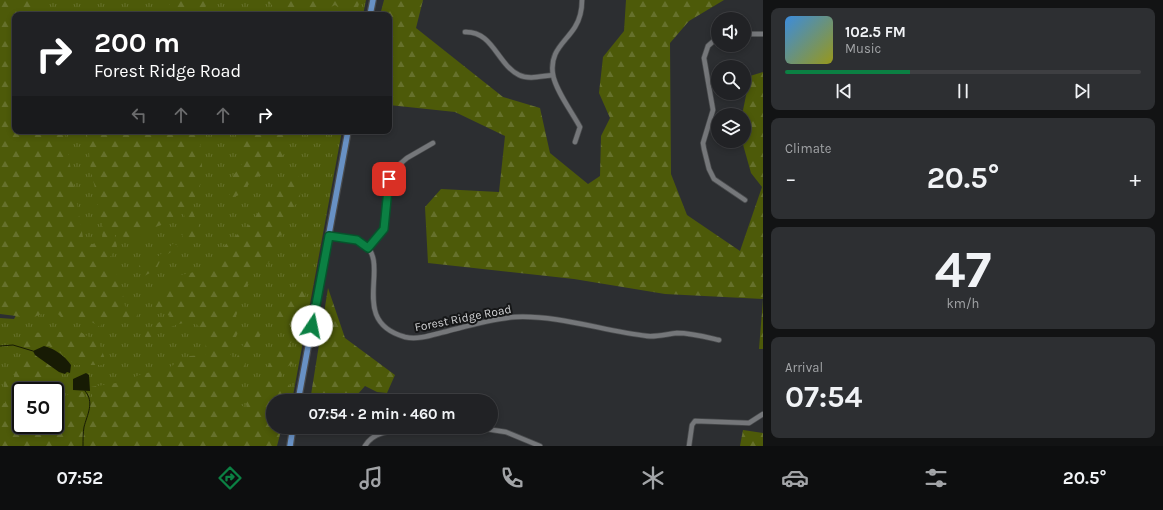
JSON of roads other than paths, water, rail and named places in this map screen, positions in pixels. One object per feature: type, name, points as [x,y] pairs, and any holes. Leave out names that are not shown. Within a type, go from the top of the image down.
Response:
[{"type":"main road","points":[[371,12],[374,0]]},
{"type":"main road","points":[[299,394],[347,134]]},
{"type":"main road","points":[[290,446],[293,434]]},
{"type":"street","points":[[575,142],[580,127],[553,75],[555,55],[560,44],[576,26],[581,12],[582,0]]},
{"type":"street","points":[[466,32],[473,32],[482,36],[489,42],[509,68],[519,75],[534,77],[553,75]]},
{"type":"street","points":[[751,34],[763,34]]},
{"type":"street","points":[[711,43],[708,46],[704,58],[712,110],[703,143],[707,162],[714,179],[745,200]]},
{"type":"street","points":[[329,236],[357,240],[368,248],[384,229],[388,184],[393,170],[407,158],[433,143]]},
{"type":"street","name":"Forest Ridge Road","points":[[368,248],[374,257],[372,301],[377,315],[389,329],[408,338],[425,337],[486,321],[527,317],[552,319],[647,336],[684,334],[719,340]]},
{"type":"street","points":[[689,446],[692,424],[694,421],[749,422],[763,414]]},
{"type":"street","points":[[498,431],[506,432],[540,446]]},
{"type":"street","points":[[365,446],[372,438],[379,434]]},
{"type":"waterway","points":[[0,346],[13,345],[33,351]]},
{"type":"waterway","points":[[83,446],[84,427],[90,404],[88,395],[85,391]]}]
